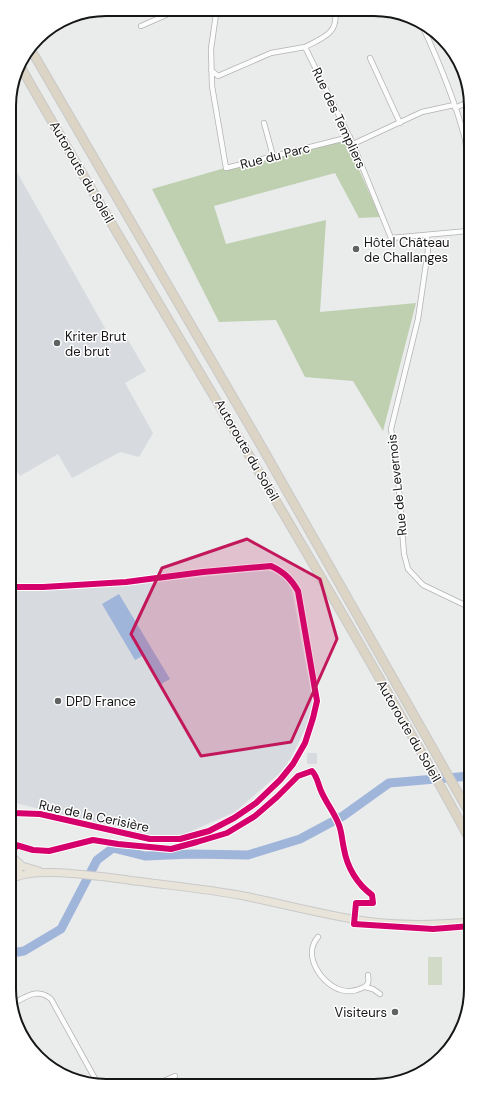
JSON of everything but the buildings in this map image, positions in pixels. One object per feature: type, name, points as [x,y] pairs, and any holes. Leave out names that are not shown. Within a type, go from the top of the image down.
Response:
[{"type":"highway","name":"Autoroute du Soleil","points":[[33,53],[263,449],[464,804]]},
{"type":"highway","name":"Autoroute du Soleil","points":[[23,71],[250,456],[440,783],[464,829]]},
{"type":"main road","points":[[16,860],[22,866],[43,873]]},
{"type":"main road","points":[[16,863],[19,870],[16,875]]},
{"type":"main road","points":[[16,877],[27,874],[43,873],[96,876],[242,896],[366,921],[412,925],[464,922]]},
{"type":"street","points":[[141,26],[164,16]]},
{"type":"street","points":[[216,16],[211,49],[212,70],[218,76],[271,53],[305,47],[331,33],[335,25],[336,16]]},
{"type":"street","points":[[425,32],[454,106],[464,137]]},
{"type":"street","name":"Rue des Templiers","points":[[305,47],[350,137],[392,238],[426,235]]},
{"type":"street","points":[[370,58],[400,123]]},
{"type":"street","name":"Rue du Parc","points":[[212,70],[212,86],[226,168],[350,137]]},
{"type":"street","points":[[353,144],[422,112],[464,103]]},
{"type":"street","points":[[264,123],[273,156]]},
{"type":"street","points":[[426,235],[464,231]]},
{"type":"street","name":"Rue de Levernois","points":[[426,235],[428,250],[418,319],[391,429],[398,477],[404,554],[408,569],[424,585],[464,605]]},
{"type":"street","name":"Rue de la Cerisière","points":[[16,587],[43,587],[126,582],[203,572],[271,566],[280,570],[291,580],[298,591],[317,700],[305,743],[293,764],[280,780],[256,803],[234,818],[209,830],[180,839],[150,839],[40,814],[16,812]]},
{"type":"street","points":[[318,938],[313,945],[312,956],[316,968],[323,978],[341,990],[356,990],[365,987],[373,989],[380,994]]},
{"type":"street","points":[[365,987],[368,983],[368,975]]},
{"type":"street","points":[[17,1002],[33,994],[41,993],[51,999],[95,1078]]},
{"type":"street","points":[[168,1079],[175,1076]]},
{"type":"highlighted area","points":[[247,539],[320,579],[337,639],[291,742],[201,756],[131,634],[162,568]]},
{"type":"shaded area","points":[[16,170],[114,344],[127,338],[146,371],[125,383],[153,433],[139,457],[120,452],[72,478],[58,454],[20,476],[16,470]]},
{"type":"shaded area","points":[[267,570],[278,574],[288,583],[292,591],[313,703],[308,723],[291,758],[279,774],[235,812],[180,836],[144,835],[16,803],[16,590],[157,582]]},
{"type":"shaded area","points":[[307,753],[317,753],[317,764],[307,764]]},
{"type":"green space","points":[[345,138],[380,217],[359,218],[335,173],[214,206],[226,244],[326,220],[320,312],[416,303],[383,431],[353,381],[305,377],[276,320],[219,322],[152,189],[225,168]]},
{"type":"green space","points":[[428,957],[442,957],[442,985],[428,985]]},
{"type":"water","points":[[119,594],[170,679],[161,684],[144,655],[135,660],[102,604]]},
{"type":"waterway","points":[[16,952],[24,951],[61,929],[97,860],[113,848],[145,856],[192,854],[248,855],[300,839],[343,816],[389,783],[464,777]]},
{"type":"cycle path","points":[[16,587],[43,587],[126,582],[203,572],[271,566],[287,576],[298,591],[317,701],[305,743],[293,764],[280,780],[256,803],[234,818],[209,831],[180,839],[150,839],[40,814],[16,813]]},
{"type":"cycle path","points":[[16,845],[33,850],[49,851],[93,840],[171,849],[227,833],[255,816],[298,776],[312,771],[316,776],[326,801],[339,825],[345,856],[350,869],[362,886],[372,895],[373,903],[356,903],[354,924],[433,929],[464,927]]},
{"type":"place","name":"Hôtel Château de Challanges","points":[[356,249]]},
{"type":"place","name":"Kriter Brut de brut","points":[[57,343]]},
{"type":"place","name":"DPD France","points":[[58,701]]},
{"type":"place","name":"Visiteurs","points":[[395,1012]]}]
